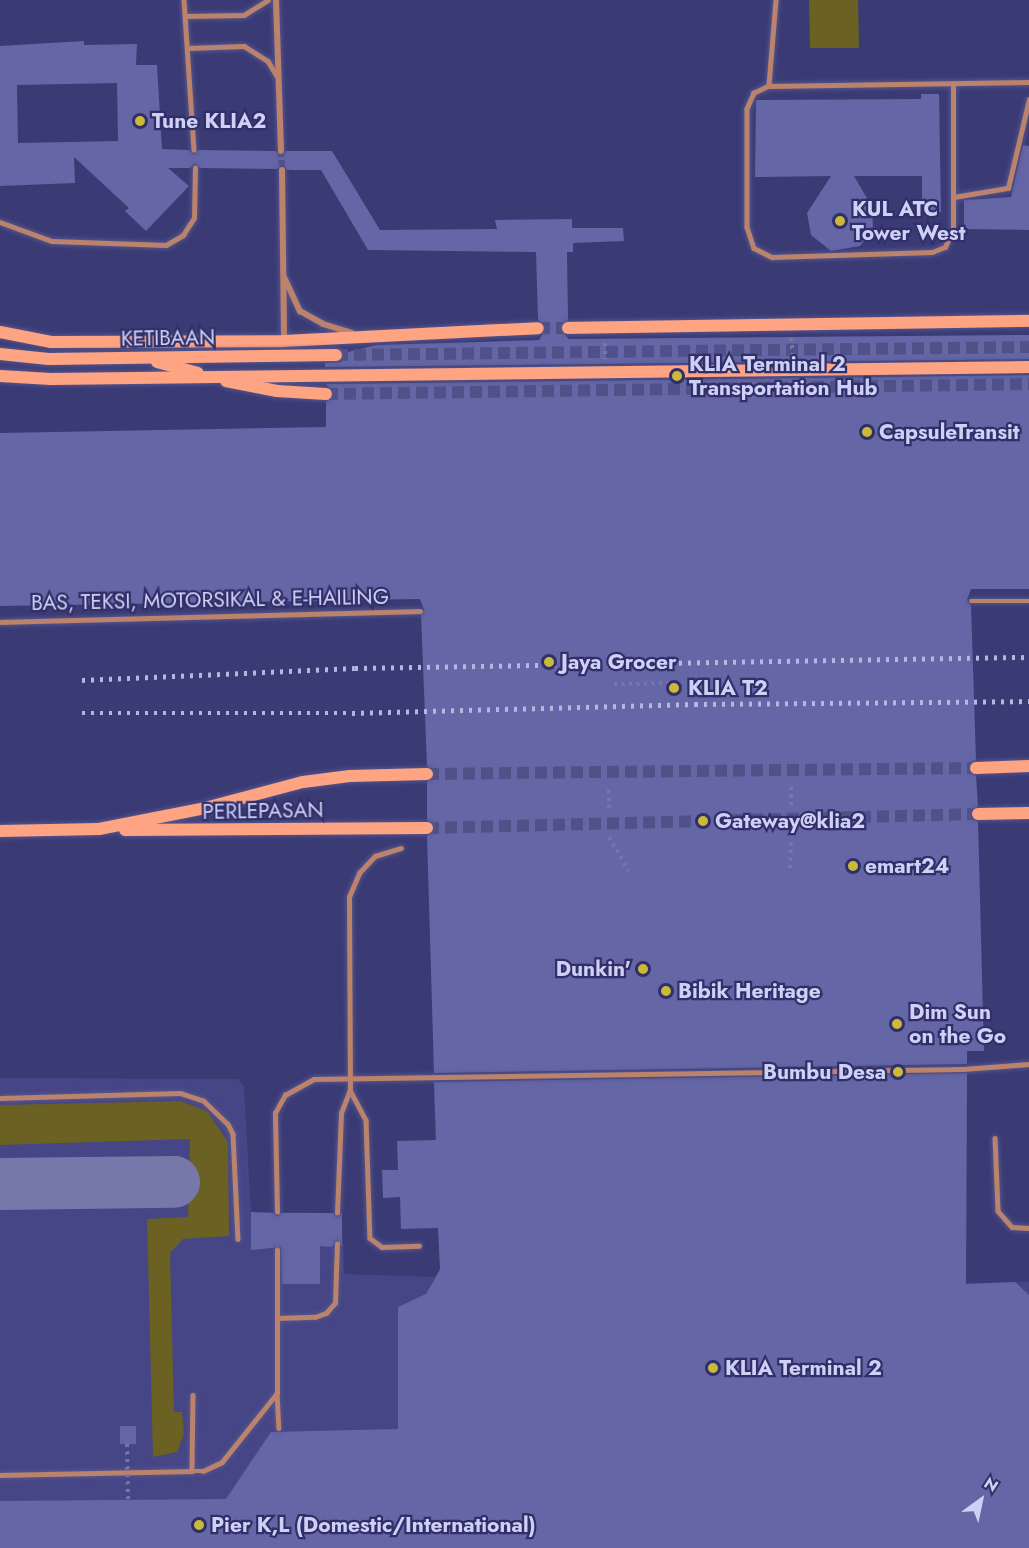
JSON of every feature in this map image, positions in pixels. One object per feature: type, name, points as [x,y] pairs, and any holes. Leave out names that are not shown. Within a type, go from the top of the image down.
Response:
[{"type":"main road","points":[[568,328],[1029,321]]},
{"type":"main road","points":[[0,332],[51,342],[284,341],[538,328]]},
{"type":"main road","name":"KETIBAAN","points":[[0,354],[49,359],[338,355]]},
{"type":"main road","points":[[142,358],[241,385],[326,394]]},
{"type":"main road","points":[[0,376],[51,379],[1029,367]]},
{"type":"main road","points":[[976,768],[1029,766]]},
{"type":"main road","points":[[0,831],[99,829],[205,808],[303,782],[427,774]]},
{"type":"main road","points":[[978,814],[1029,813]]},
{"type":"main road","name":"PERLEPASAN","points":[[99,829],[188,832],[427,828]]},
{"type":"street","points":[[276,0],[281,151]]},
{"type":"street","points":[[282,170],[284,341]]},
{"type":"street","points":[[282,273],[300,310],[336,330],[370,338]]},
{"type":"lane","points":[[184,0],[194,150]]},
{"type":"lane","points":[[185,16],[244,15],[268,0]]},
{"type":"lane","points":[[768,86],[776,0]]},
{"type":"lane","points":[[187,48],[244,46],[268,61],[278,79]]},
{"type":"lane","points":[[953,84],[954,197],[951,239],[945,248],[932,252],[763,255],[749,239],[747,227],[747,109],[754,93],[768,86],[1029,82]]},
{"type":"lane","points":[[954,197],[1008,188],[1029,99]]},
{"type":"lane","points":[[0,222],[52,241],[166,245],[183,236],[194,218],[195,168]]},
{"type":"lane","points":[[314,340],[338,355]]},
{"type":"lane","points":[[971,601],[1029,601]]},
{"type":"lane","name":"BAS, TEKSI, MOTORSIKAL & E-HAILING","points":[[0,622],[420,611]]},
{"type":"lane","points":[[337,1213],[341,1113],[350,1090],[349,897],[359,873],[375,856],[401,848]]},
{"type":"lane","points":[[277,1212],[273,1135],[275,1113],[285,1095],[314,1079],[963,1069],[1029,1064]]},
{"type":"lane","points":[[350,1090],[366,1120],[370,1238],[382,1247],[419,1246]]},
{"type":"lane","points":[[0,1098],[180,1093],[204,1101],[228,1124],[233,1134],[238,1239]]},
{"type":"lane","points":[[995,1137],[998,1211],[1012,1227],[1029,1228]]},
{"type":"lane","points":[[277,1318],[315,1317],[326,1313],[335,1303],[337,1244]]},
{"type":"lane","points":[[277,1251],[279,1428]]},
{"type":"lane","points":[[0,1475],[192,1471],[214,1468],[222,1462],[277,1393]]},
{"type":"lane","points":[[192,1471],[193,1395]]},
{"type":"path","points":[[615,684],[680,683]]},
{"type":"path","points":[[791,785],[791,805]]},
{"type":"path","points":[[609,786],[609,808]]},
{"type":"path","points":[[609,837],[629,871]]},
{"type":"path","points":[[790,868],[791,838]]},
{"type":"path","points":[[128,1444],[128,1499]]},
{"type":"shaded area","points":[[809,0],[858,0],[859,48],[810,48]]},
{"type":"shaded area","name":"KLIA Terminal 2","points":[[0,1078],[238,1079],[244,1086],[251,1212],[342,1213],[344,1274],[435,1277],[440,1269],[434,1091],[967,1080],[966,1283],[1029,1282],[1029,1548],[0,1548]]},
{"type":"shaded area","points":[[181,1101],[207,1111],[228,1142],[229,1236],[183,1239],[170,1253],[174,1412],[182,1412],[184,1434],[177,1452],[153,1457],[147,1219],[188,1217],[190,1139],[0,1145],[0,1105]]},
{"type":"building","points":[[84,41],[84,45],[137,44],[136,65],[157,65],[162,149],[189,150],[194,154],[198,150],[276,151],[281,156],[286,151],[332,151],[380,230],[497,229],[495,220],[572,219],[572,228],[623,228],[624,241],[573,243],[573,252],[567,252],[568,320],[560,329],[569,339],[1029,335],[1029,359],[325,367],[325,363],[341,362],[344,353],[376,345],[539,340],[546,328],[538,320],[536,252],[368,250],[321,170],[287,170],[283,165],[277,169],[200,168],[195,164],[190,168],[168,168],[189,186],[146,231],[125,211],[129,208],[74,157],[75,183],[0,186],[0,46]],"holes":[[[117,83],[118,141],[18,143],[17,85]]]},
{"type":"building","points":[[921,94],[939,94],[941,212],[922,212],[922,176],[854,176],[872,207],[873,229],[860,246],[831,251],[811,235],[807,213],[831,176],[755,177],[756,100],[921,99]]},
{"type":"building","points":[[1023,145],[1029,146],[1029,230],[964,229],[964,200],[1011,197]]},
{"type":"building","points":[[1029,375],[1029,589],[971,589],[967,600],[971,606],[976,760],[968,768],[976,776],[978,806],[970,815],[978,822],[984,1051],[967,1051],[967,1064],[434,1073],[427,836],[435,827],[427,820],[427,782],[435,773],[427,766],[421,615],[424,610],[420,599],[0,606],[0,433],[326,427],[326,402],[334,394],[326,384]]},
{"type":"building","name":"KLIA Terminal 2","points":[[967,1073],[966,1284],[1015,1282],[1029,1295],[1029,1548],[0,1548],[0,1501],[226,1499],[271,1432],[398,1429],[398,1307],[426,1294],[436,1277],[440,1269],[438,1228],[401,1229],[400,1197],[383,1198],[382,1170],[398,1170],[397,1141],[436,1140],[434,1082]]},
{"type":"building","points":[[251,1212],[273,1213],[277,1216],[281,1213],[333,1213],[337,1217],[342,1213],[342,1247],[337,1240],[332,1247],[320,1246],[320,1284],[282,1284],[281,1247],[251,1250]]},
{"type":"building","points":[[120,1426],[136,1426],[136,1444],[120,1444]]},
{"type":"taxiway","points":[[0,1184],[174,1182]]},
{"type":"tunnel","points":[[281,151],[282,170]]},
{"type":"tunnel","points":[[538,328],[568,328]]},
{"type":"tunnel","points":[[336,355],[1029,347]]},
{"type":"tunnel","points":[[326,394],[1029,384]]},
{"type":"tunnel","points":[[427,774],[976,768]]},
{"type":"tunnel","points":[[427,828],[978,814]]},
{"type":"railway","points":[[82,680],[355,668],[1029,657]]},
{"type":"railway","points":[[82,713],[352,713],[695,704],[1029,701]]},
{"type":"place","name":"Tune KLIA2","points":[[140,121]]},
{"type":"place","name":"KUL ATC Tower West","points":[[840,221]]},
{"type":"place","name":"KLIA Terminal 2 Transportation Hub","points":[[677,376]]},
{"type":"place","name":"CapsuleTransit","points":[[867,432]]},
{"type":"place","name":"Jaya Grocer","points":[[549,662]]},
{"type":"place","name":"KLIA T2","points":[[674,688]]},
{"type":"place","name":"Gateway@klia2","points":[[703,821]]},
{"type":"place","name":"emart24","points":[[853,866]]},
{"type":"place","name":"Dunkin'","points":[[643,969]]},
{"type":"place","name":"Bibik Heritage","points":[[666,991]]},
{"type":"place","name":"Dim Sun on the Go","points":[[897,1024]]},
{"type":"place","name":"Bumbu Desa","points":[[898,1072]]},
{"type":"place","name":"KLIA Terminal 2","points":[[713,1368]]},
{"type":"place","name":"Pier K,L (Domestic/International)","points":[[199,1525]]}]
